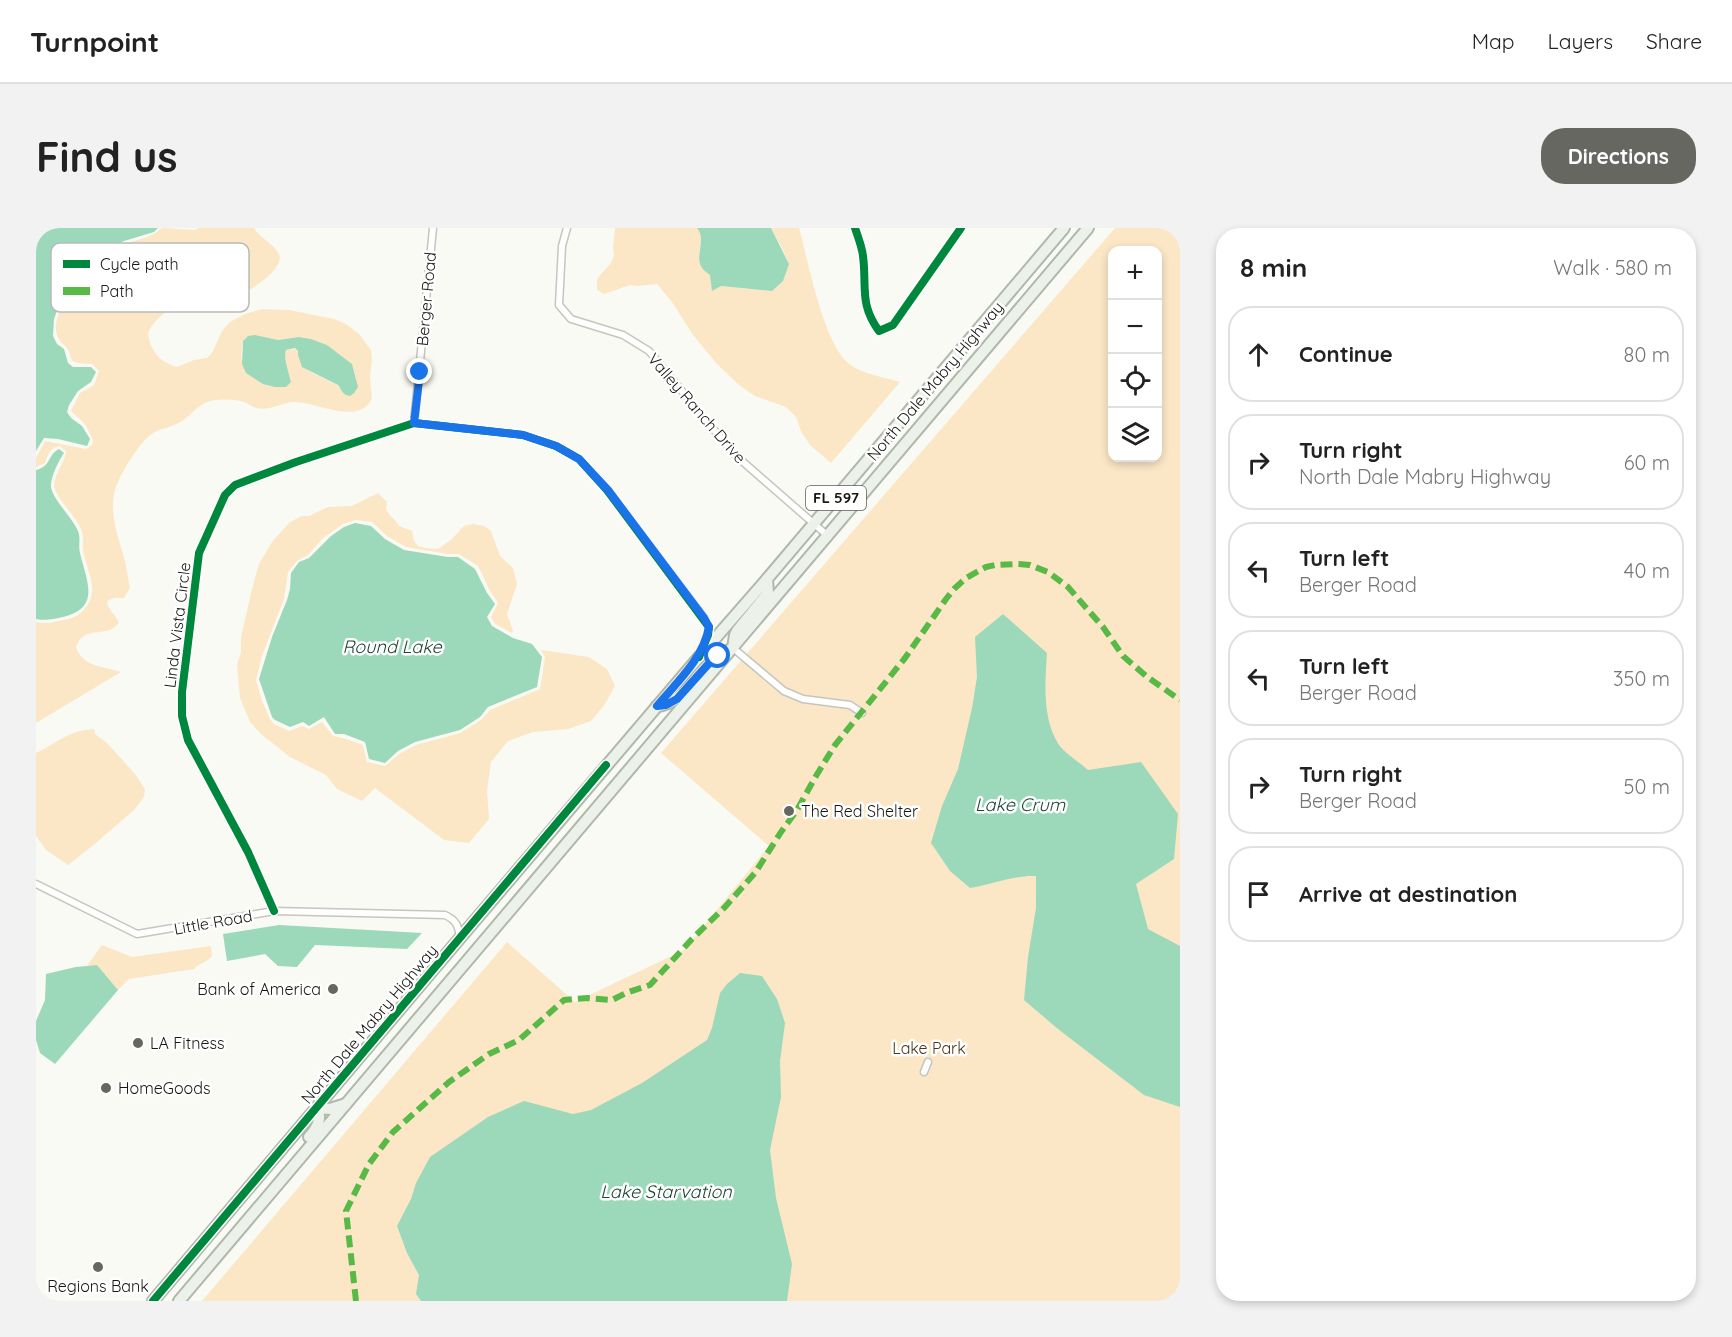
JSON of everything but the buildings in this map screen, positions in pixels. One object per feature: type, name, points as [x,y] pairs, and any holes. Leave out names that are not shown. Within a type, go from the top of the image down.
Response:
[{"type":"main road","name":"North Dale Mabry Highway","points":[[153,1301],[1064,228]]},
{"type":"main road","name":"North Dale Mabry Highway","points":[[179,1301],[1088,228]]},
{"type":"main road","points":[[657,706],[666,705],[677,699],[712,660],[733,648],[737,631],[768,593],[767,579]]},
{"type":"main road","points":[[147,1301],[295,1126],[313,1112],[346,1104]]},
{"type":"main road","points":[[248,1220],[255,1202],[315,1132],[319,1116],[313,1112]]},
{"type":"street","name":"Berger Road","points":[[414,423],[433,228]]},
{"type":"street","name":"Valley Ranch Drive","points":[[567,228],[562,246],[559,305],[571,319],[623,335],[649,351],[734,454],[828,536]]},
{"type":"street","points":[[855,228],[863,255],[864,293],[869,318],[879,331],[893,325],[961,228]]},
{"type":"street","points":[[414,423],[523,435],[556,446],[579,459],[608,490],[709,627],[699,657]]},
{"type":"street","name":"Linda Vista Circle","points":[[274,911],[248,852],[188,740],[182,716],[182,692],[199,553],[218,508],[225,495],[235,485],[414,423]]},
{"type":"street","points":[[733,648],[784,691],[803,699],[850,705],[862,713]]},
{"type":"street","name":"Little Road","points":[[36,884],[137,934],[274,911],[445,915],[454,919],[459,926],[460,938]]},
{"type":"street","points":[[924,1072],[928,1062]]},
{"type":"green space","points":[[162,228],[195,230],[198,228],[254,228],[277,250],[279,261],[269,275],[249,290],[249,243],[128,243],[149,236]]},
{"type":"green space","points":[[615,228],[697,228],[701,235],[699,253],[701,261],[721,286],[772,291],[789,264],[771,228],[799,228],[824,319],[839,352],[848,363],[859,370],[900,382],[831,463],[810,445],[796,417],[786,407],[755,396],[739,385],[717,364],[657,284],[630,285],[604,294],[597,290],[597,280],[614,256]]},
{"type":"green space","name":"Lake Park","points":[[1115,228],[1180,228],[1180,1301],[202,1301],[507,942],[575,1002],[684,950],[769,846],[661,753]]},
{"type":"green space","points":[[262,309],[289,310],[334,319],[346,324],[359,334],[371,350],[372,399],[365,407],[346,412],[301,402],[261,409],[237,400],[216,400],[205,403],[182,421],[156,431],[147,438],[129,461],[114,494],[114,520],[130,588],[124,598],[107,601],[119,623],[109,630],[84,636],[76,648],[89,663],[121,672],[36,723],[36,622],[52,622],[76,616],[86,607],[92,593],[80,526],[58,495],[54,485],[66,451],[60,446],[52,449],[45,463],[36,467],[36,458],[45,441],[86,449],[92,445],[93,440],[85,424],[71,411],[80,393],[94,385],[99,371],[92,364],[71,359],[70,353],[57,336],[59,312],[166,312],[159,317],[148,334],[151,346],[157,355],[165,362],[177,367],[194,360],[207,358],[212,353],[222,331],[230,322],[245,314]],"holes":[[[255,335],[278,340],[299,337],[327,345],[352,364],[356,379],[340,387],[307,369],[299,358],[297,349],[286,350],[285,353],[291,379],[286,387],[278,387],[261,381],[244,368],[243,341]]]},
{"type":"green space","points":[[378,493],[387,502],[386,509],[399,526],[412,531],[414,541],[418,546],[438,549],[451,540],[464,526],[473,524],[484,526],[491,531],[500,556],[513,568],[517,584],[507,614],[513,631],[512,633],[495,624],[491,617],[498,603],[478,566],[459,554],[406,547],[387,536],[372,522],[356,520],[343,524],[323,538],[288,572],[284,599],[262,656],[256,680],[262,701],[274,724],[289,731],[302,726],[309,729],[322,722],[333,736],[363,745],[367,762],[385,766],[399,754],[416,745],[460,733],[481,720],[490,710],[540,689],[545,657],[541,650],[589,657],[607,669],[615,686],[605,704],[591,721],[568,729],[533,732],[508,741],[491,762],[487,791],[489,819],[469,843],[444,840],[375,788],[362,801],[337,789],[326,775],[290,757],[261,734],[250,722],[240,698],[237,665],[241,652],[241,637],[259,564],[272,542],[290,522],[302,516],[309,516],[328,507],[352,506]]},
{"type":"green space","points":[[94,729],[95,734],[107,743],[135,774],[145,789],[144,797],[134,810],[68,865],[46,850],[36,836],[36,753],[70,735]]},
{"type":"green space","points":[[102,945],[132,957],[211,946],[212,956],[194,969],[129,979],[118,990],[97,965],[87,966]]},
{"type":"water","points":[[36,228],[158,228],[154,232],[120,243],[51,243],[51,312],[57,312],[53,336],[57,344],[64,349],[68,363],[73,367],[91,367],[96,372],[91,382],[78,391],[67,412],[82,426],[90,439],[87,446],[44,438],[36,451]]},
{"type":"water","points":[[697,228],[771,228],[789,264],[783,281],[772,291],[721,286],[712,291],[710,275],[700,263],[701,237]]},
{"type":"water","points":[[255,335],[278,340],[299,337],[327,345],[352,364],[358,387],[350,396],[345,394],[338,385],[302,367],[295,348],[286,350],[285,353],[291,382],[286,387],[263,384],[246,373],[242,364],[243,341],[248,336]]},
{"type":"water","points":[[59,449],[64,453],[53,474],[52,492],[78,531],[79,550],[88,583],[88,592],[83,607],[75,613],[39,620],[36,619],[36,470],[45,466],[55,451]]},
{"type":"water","name":"Round Lake","points":[[355,523],[371,526],[385,539],[404,550],[458,557],[475,569],[495,604],[487,617],[492,626],[513,638],[532,644],[542,657],[537,687],[488,707],[480,717],[460,730],[415,742],[398,751],[385,763],[369,759],[365,742],[344,734],[335,734],[324,717],[309,726],[303,722],[290,727],[275,720],[259,679],[287,600],[291,573],[299,562],[309,558],[331,536]]},
{"type":"water","name":"Lake Crum","points":[[1003,614],[1047,653],[1045,688],[1047,712],[1059,745],[1088,770],[1141,762],[1178,814],[1174,859],[1136,884],[1148,929],[1180,946],[1180,1107],[1144,1095],[1024,1000],[1036,908],[1036,876],[1012,878],[970,888],[950,871],[931,843],[942,806],[958,769],[972,708],[977,677],[975,637]]},
{"type":"water","points":[[279,925],[422,933],[407,949],[315,945],[297,967],[278,966],[265,954],[227,961],[223,934]]},
{"type":"water","points":[[97,965],[118,990],[55,1064],[40,1053],[36,1040],[36,1021],[45,1000],[46,974]]},
{"type":"water","name":"Lake Starvation","points":[[740,973],[762,976],[777,999],[785,1023],[780,1061],[781,1097],[770,1150],[776,1198],[792,1264],[787,1301],[421,1301],[416,1294],[419,1275],[407,1253],[397,1226],[430,1157],[488,1117],[524,1101],[573,1114],[591,1110],[642,1083],[707,1040],[720,993]]},
{"type":"marked path","points":[[356,1301],[346,1211],[369,1164],[393,1132],[449,1082],[489,1054],[519,1040],[564,1000],[588,998],[612,1000],[650,985],[755,873],[797,810],[835,745],[905,658],[946,599],[966,578],[986,567],[995,565],[1030,565],[1048,572],[1068,587],[1103,627],[1123,656],[1180,700]]},
{"type":"cycle path","points":[[855,228],[863,256],[866,304],[879,331],[893,325],[961,228]]},
{"type":"cycle path","points":[[274,911],[248,852],[188,740],[182,716],[182,692],[199,553],[225,495],[235,485],[414,423],[523,435],[556,446],[579,459],[607,490],[709,627],[699,657]]},
{"type":"cycle path","points":[[153,1301],[606,765]]},
{"type":"place","name":"The Red Shelter","points":[[789,811]]},
{"type":"place","name":"Bank of America","points":[[333,989]]},
{"type":"place","name":"LA Fitness","points":[[138,1043]]},
{"type":"place","name":"HomeGoods","points":[[106,1088]]},
{"type":"place","name":"Regions Bank","points":[[98,1267]]},
{"type":"route","points":[[420,372],[414,423],[523,435],[556,446],[579,459],[608,490],[704,618],[709,627],[708,635],[699,657],[657,706],[666,705],[677,699],[718,656]]}]
